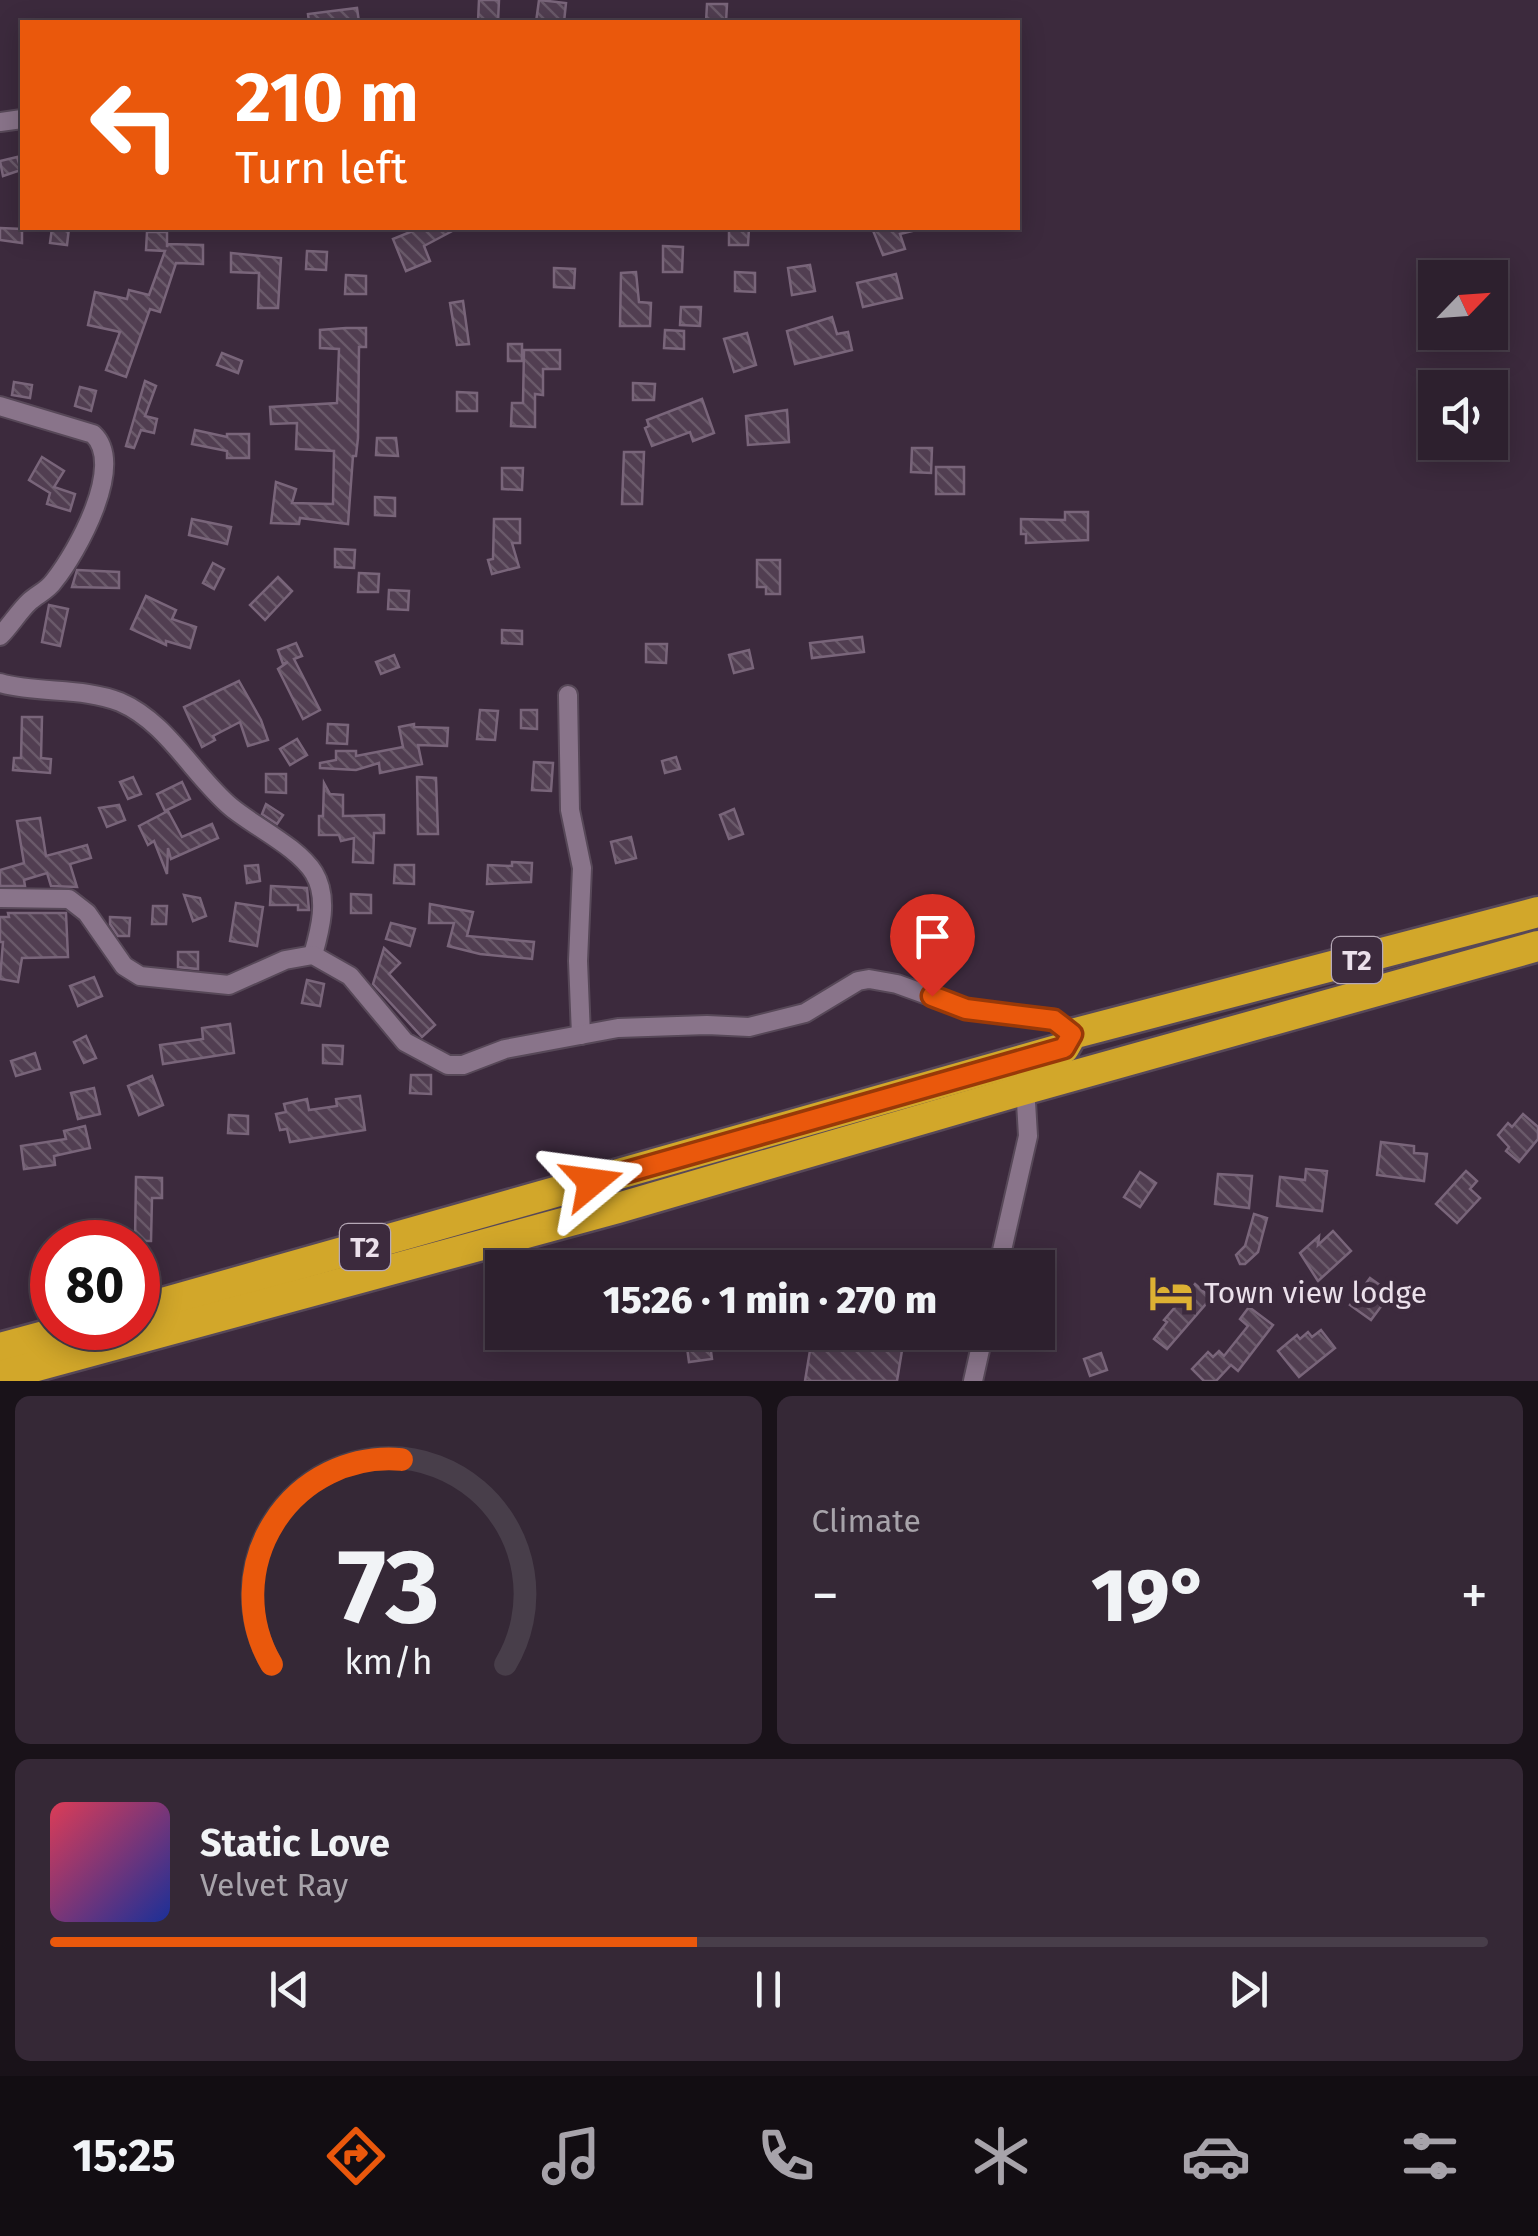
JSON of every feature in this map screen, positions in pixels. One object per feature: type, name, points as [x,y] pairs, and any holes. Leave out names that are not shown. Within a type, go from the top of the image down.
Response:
[{"type":"highway","name":"T2","points":[[17,1376],[618,1208],[1024,1074],[1064,1048],[1072,1034],[1538,912]]},
{"type":"highway","name":"T2","points":[[160,1304],[1024,1074],[1538,946]]},
{"type":"highway","points":[[0,1348],[30,1340]]},
{"type":"street","points":[[0,406],[93,434],[106,454],[93,512],[79,542],[51,586],[28,602],[0,636]]},
{"type":"street","points":[[0,683],[118,701],[160,730],[202,780],[316,875],[323,917],[313,955]]},
{"type":"street","points":[[568,695],[570,810],[582,868],[578,962],[581,1035]]},
{"type":"street","points":[[0,898],[59,898],[77,904],[124,966],[140,976],[229,985],[285,960],[313,955],[350,976],[405,1042],[448,1065],[462,1065],[505,1050],[581,1035],[654,1026],[749,1027],[805,1013],[858,981],[869,979],[897,984],[966,1009],[1054,1020],[1072,1034]]},
{"type":"street","points":[[1002,1250],[1028,1136],[1024,1074]]},
{"type":"street","points":[[973,1381],[980,1350]]},
{"type":"building","points":[[479,0],[499,0],[498,20],[478,20]]},
{"type":"building","points":[[539,0],[566,3],[564,20],[536,20]]},
{"type":"building","points":[[707,4],[727,4],[726,20],[706,20]]},
{"type":"building","points":[[357,8],[359,20],[309,20],[308,14]]},
{"type":"building","points":[[17,157],[20,170],[3,176],[0,161]]},
{"type":"building","points":[[0,228],[22,230],[22,243],[0,240]]},
{"type":"building","points":[[52,230],[69,230],[67,245],[50,243]]},
{"type":"building","points":[[415,230],[454,230],[424,246],[430,261],[406,271],[393,239]]},
{"type":"building","points":[[729,230],[749,230],[748,245],[729,245]]},
{"type":"building","points":[[873,230],[912,230],[900,234],[905,249],[883,255]]},
{"type":"building","points":[[147,232],[167,232],[167,247],[203,245],[203,264],[176,263],[160,312],[150,309],[126,377],[106,370],[120,332],[88,325],[95,292],[127,299],[129,290],[149,295],[165,251],[146,250]]},
{"type":"building","points":[[663,246],[683,247],[682,272],[663,272]]},
{"type":"building","points":[[307,251],[327,252],[326,270],[306,269]]},
{"type":"building","points":[[231,253],[281,258],[278,308],[258,308],[259,273],[231,272]]},
{"type":"building","points":[[810,265],[815,291],[792,295],[788,268]]},
{"type":"building","points":[[554,268],[575,269],[574,288],[554,287]]},
{"type":"building","points":[[636,272],[639,302],[651,303],[650,326],[620,326],[621,273]]},
{"type":"building","points":[[735,272],[755,273],[755,292],[735,291]]},
{"type":"building","points":[[896,274],[902,298],[863,307],[857,283]]},
{"type":"building","points":[[346,275],[366,276],[366,294],[345,294]]},
{"type":"building","points":[[463,301],[469,344],[457,345],[450,303]]},
{"type":"building","points":[[681,307],[701,307],[700,326],[680,325]]},
{"type":"building","points":[[832,317],[837,334],[848,332],[852,350],[795,364],[787,331]]},
{"type":"building","points":[[366,328],[366,347],[359,347],[358,438],[348,524],[300,518],[299,524],[271,523],[276,482],[296,489],[292,503],[333,504],[334,451],[296,449],[297,423],[271,424],[270,407],[337,403],[339,349],[320,348],[320,330]]},
{"type":"building","points":[[665,330],[684,331],[684,349],[664,348]]},
{"type":"building","points":[[747,333],[756,365],[734,372],[724,339]]},
{"type":"building","points":[[508,344],[522,344],[522,361],[508,361]]},
{"type":"building","points":[[524,350],[560,350],[560,369],[543,369],[543,395],[535,394],[535,427],[511,426],[512,403],[523,403]]},
{"type":"building","points":[[222,353],[242,361],[238,373],[217,365]]},
{"type":"building","points":[[145,381],[156,386],[145,416],[157,419],[154,433],[141,430],[134,448],[126,446]]},
{"type":"building","points":[[14,382],[32,385],[30,398],[12,395]]},
{"type":"building","points":[[633,383],[655,384],[654,400],[633,400]]},
{"type":"building","points":[[80,387],[96,391],[91,411],[75,406]]},
{"type":"building","points":[[457,392],[477,393],[477,411],[457,411]]},
{"type":"building","points":[[702,399],[714,433],[693,441],[690,432],[652,446],[645,428],[649,426],[647,420]]},
{"type":"building","points":[[787,410],[789,442],[748,445],[746,416]]},
{"type":"building","points":[[195,430],[227,437],[249,434],[249,458],[227,458],[227,451],[192,444]]},
{"type":"building","points":[[377,438],[396,438],[398,456],[376,455]]},
{"type":"building","points":[[912,448],[932,448],[931,473],[911,472]]},
{"type":"building","points":[[624,452],[644,452],[642,504],[622,504]]},
{"type":"building","points":[[42,457],[64,471],[54,487],[75,494],[70,511],[47,504],[50,493],[29,480]]},
{"type":"building","points":[[936,467],[964,467],[964,494],[936,494]]},
{"type":"building","points":[[502,468],[523,468],[522,490],[502,489]]},
{"type":"building","points":[[375,497],[395,498],[395,516],[375,515]]},
{"type":"building","points":[[1065,512],[1088,512],[1088,540],[1026,543],[1026,534],[1021,534],[1021,519],[1065,520]]},
{"type":"building","points":[[192,519],[231,527],[227,544],[189,535]]},
{"type":"building","points":[[494,519],[520,519],[520,543],[512,543],[519,567],[492,574],[488,560],[493,559]]},
{"type":"building","points":[[335,549],[355,550],[354,568],[335,567]]},
{"type":"building","points":[[757,560],[780,560],[780,594],[766,594],[766,587],[757,587]]},
{"type":"building","points":[[213,563],[224,569],[214,589],[203,583]]},
{"type":"building","points":[[77,570],[119,572],[119,588],[72,587]]},
{"type":"building","points":[[359,573],[379,574],[378,592],[358,592]]},
{"type":"building","points":[[278,577],[292,591],[265,620],[250,605]]},
{"type":"building","points":[[389,590],[409,591],[408,610],[388,609]]},
{"type":"building","points":[[146,596],[176,610],[172,619],[196,627],[190,648],[166,641],[166,645],[131,629]]},
{"type":"building","points":[[49,605],[68,609],[60,646],[42,642]]},
{"type":"building","points":[[502,630],[522,631],[522,644],[502,643]]},
{"type":"building","points":[[862,637],[864,652],[812,658],[810,643]]},
{"type":"building","points":[[296,643],[302,656],[294,659],[320,710],[303,719],[278,669],[288,662],[283,664],[278,650]]},
{"type":"building","points":[[646,644],[667,644],[666,663],[646,662]]},
{"type":"building","points":[[749,650],[753,668],[734,673],[729,655]]},
{"type":"building","points":[[394,655],[399,667],[381,674],[376,662]]},
{"type":"building","points":[[239,681],[268,740],[248,746],[240,722],[213,736],[215,740],[202,747],[184,707]]},
{"type":"building","points":[[480,710],[498,711],[495,740],[477,739]]},
{"type":"building","points":[[521,710],[537,710],[537,729],[521,728]]},
{"type":"building","points":[[22,717],[42,717],[41,758],[51,759],[50,773],[13,770],[14,758],[21,758]]},
{"type":"building","points":[[328,724],[348,725],[347,744],[327,743]]},
{"type":"building","points":[[414,724],[448,728],[447,746],[418,745],[422,764],[380,773],[379,763],[356,770],[320,768],[320,763],[336,760],[336,751],[356,751],[356,756],[403,747],[399,727]]},
{"type":"building","points":[[297,739],[307,755],[290,765],[280,749]]},
{"type":"building","points":[[676,757],[680,769],[665,773],[662,761]]},
{"type":"building","points":[[534,762],[553,763],[551,791],[532,790]]},
{"type":"building","points":[[266,774],[286,774],[286,793],[266,792]]},
{"type":"building","points":[[133,777],[141,794],[128,799],[120,782]]},
{"type":"building","points":[[417,777],[436,778],[438,834],[418,834]]},
{"type":"building","points":[[182,782],[190,799],[165,811],[157,794]]},
{"type":"building","points":[[324,783],[330,794],[343,795],[343,816],[384,815],[384,833],[374,833],[373,863],[353,862],[354,838],[341,841],[339,835],[319,835]]},
{"type":"building","points":[[266,804],[283,815],[277,824],[262,814]]},
{"type":"building","points":[[119,805],[125,820],[107,827],[99,808]]},
{"type":"building","points":[[734,809],[743,834],[729,839],[720,815]]},
{"type":"building","points":[[168,811],[182,837],[212,824],[218,838],[171,859],[168,848],[167,874],[154,841],[148,845],[139,826]]},
{"type":"building","points":[[40,818],[46,856],[87,845],[91,858],[70,864],[77,887],[51,886],[47,873],[24,880],[25,886],[0,886],[0,870],[24,863],[17,821]]},
{"type":"building","points":[[631,837],[636,858],[616,863],[611,842]]},
{"type":"building","points":[[512,862],[532,863],[531,882],[487,884],[488,865],[512,866]]},
{"type":"building","points":[[258,865],[260,881],[247,883],[245,866]]},
{"type":"building","points":[[395,865],[414,865],[414,884],[394,883]]},
{"type":"building","points":[[271,886],[307,888],[309,910],[298,910],[298,905],[270,905]]},
{"type":"building","points":[[351,894],[371,895],[371,913],[351,913]]},
{"type":"building","points":[[184,895],[200,898],[206,916],[193,921]]},
{"type":"building","points":[[236,903],[263,907],[257,946],[230,941]]},
{"type":"building","points":[[430,904],[473,912],[467,936],[534,942],[532,959],[480,954],[448,946],[454,923],[429,923]]},
{"type":"building","points":[[153,906],[167,906],[166,924],[152,924]]},
{"type":"building","points":[[8,913],[66,913],[68,957],[22,958],[18,982],[0,979],[0,917],[9,917]]},
{"type":"building","points":[[110,917],[130,918],[129,936],[118,936]]},
{"type":"building","points":[[391,923],[415,929],[410,946],[386,939]]},
{"type":"building","points":[[384,948],[400,963],[389,974],[435,1025],[422,1037],[373,984]]},
{"type":"building","points":[[178,952],[198,952],[198,969],[178,967]]},
{"type":"building","points":[[94,977],[102,996],[78,1006],[70,986]]},
{"type":"building","points":[[307,980],[324,984],[320,1006],[302,1003]]},
{"type":"building","points":[[230,1024],[234,1053],[163,1064],[160,1045],[203,1039],[202,1028]]},
{"type":"building","points":[[86,1036],[96,1058],[84,1063],[74,1042]]},
{"type":"building","points":[[323,1045],[343,1046],[342,1064],[323,1063]]},
{"type":"building","points":[[35,1053],[40,1069],[16,1076],[11,1061]]},
{"type":"building","points":[[411,1075],[431,1075],[431,1094],[410,1093]]},
{"type":"building","points":[[152,1076],[163,1105],[139,1115],[128,1086]]},
{"type":"building","points":[[94,1088],[100,1114],[78,1119],[71,1093]]},
{"type":"building","points":[[360,1096],[365,1130],[290,1142],[287,1129],[280,1130],[276,1114],[286,1112],[284,1104],[307,1099],[309,1110],[337,1106],[336,1099]]},
{"type":"building","points":[[1523,1114],[1538,1127],[1538,1139],[1519,1162],[1506,1151],[1509,1147],[1498,1135]]},
{"type":"building","points":[[229,1115],[248,1116],[248,1134],[228,1133]]},
{"type":"building","points":[[85,1126],[90,1148],[54,1156],[55,1165],[24,1169],[21,1146],[66,1139],[64,1131]]},
{"type":"building","points":[[1381,1142],[1414,1146],[1414,1153],[1427,1154],[1424,1181],[1377,1175]]},
{"type":"building","points":[[1306,1169],[1327,1171],[1322,1211],[1277,1206],[1280,1177],[1305,1180]]},
{"type":"building","points":[[1466,1171],[1477,1181],[1470,1189],[1480,1198],[1457,1223],[1436,1204]]},
{"type":"building","points":[[1140,1172],[1156,1183],[1140,1207],[1124,1197]]},
{"type":"building","points":[[1218,1174],[1252,1176],[1249,1208],[1215,1204]]},
{"type":"building","points":[[136,1177],[162,1178],[162,1198],[152,1198],[151,1220],[135,1220]]},
{"type":"building","points":[[1254,1214],[1267,1218],[1258,1252],[1240,1264],[1236,1255],[1245,1246]]},
{"type":"building","points":[[1333,1231],[1351,1251],[1318,1281],[1300,1253],[1319,1236],[1318,1245]]},
{"type":"building","points":[[1370,1278],[1391,1293],[1371,1320],[1350,1305]]},
{"type":"building","points":[[1195,1284],[1211,1298],[1167,1349],[1154,1339],[1167,1322],[1164,1320]]},
{"type":"building","points":[[1249,1307],[1273,1325],[1238,1371],[1231,1365],[1216,1381],[1204,1381],[1192,1369],[1208,1352],[1213,1357],[1219,1351],[1224,1356],[1248,1326],[1240,1319]]},
{"type":"building","points":[[1321,1330],[1335,1348],[1299,1377],[1278,1351],[1297,1335],[1300,1339],[1308,1332],[1312,1337]]},
{"type":"building","points":[[687,1350],[711,1350],[712,1359],[689,1362]]},
{"type":"building","points":[[810,1350],[902,1350],[897,1381],[805,1381]]},
{"type":"building","points":[[1101,1353],[1107,1370],[1090,1376],[1084,1359]]},
{"type":"place","name":"Town view lodge","points":[[1171,1293]]},
{"type":"route","points":[[592,1182],[1064,1048],[1072,1034],[1054,1020],[1038,1015],[966,1009],[932,996]]}]
